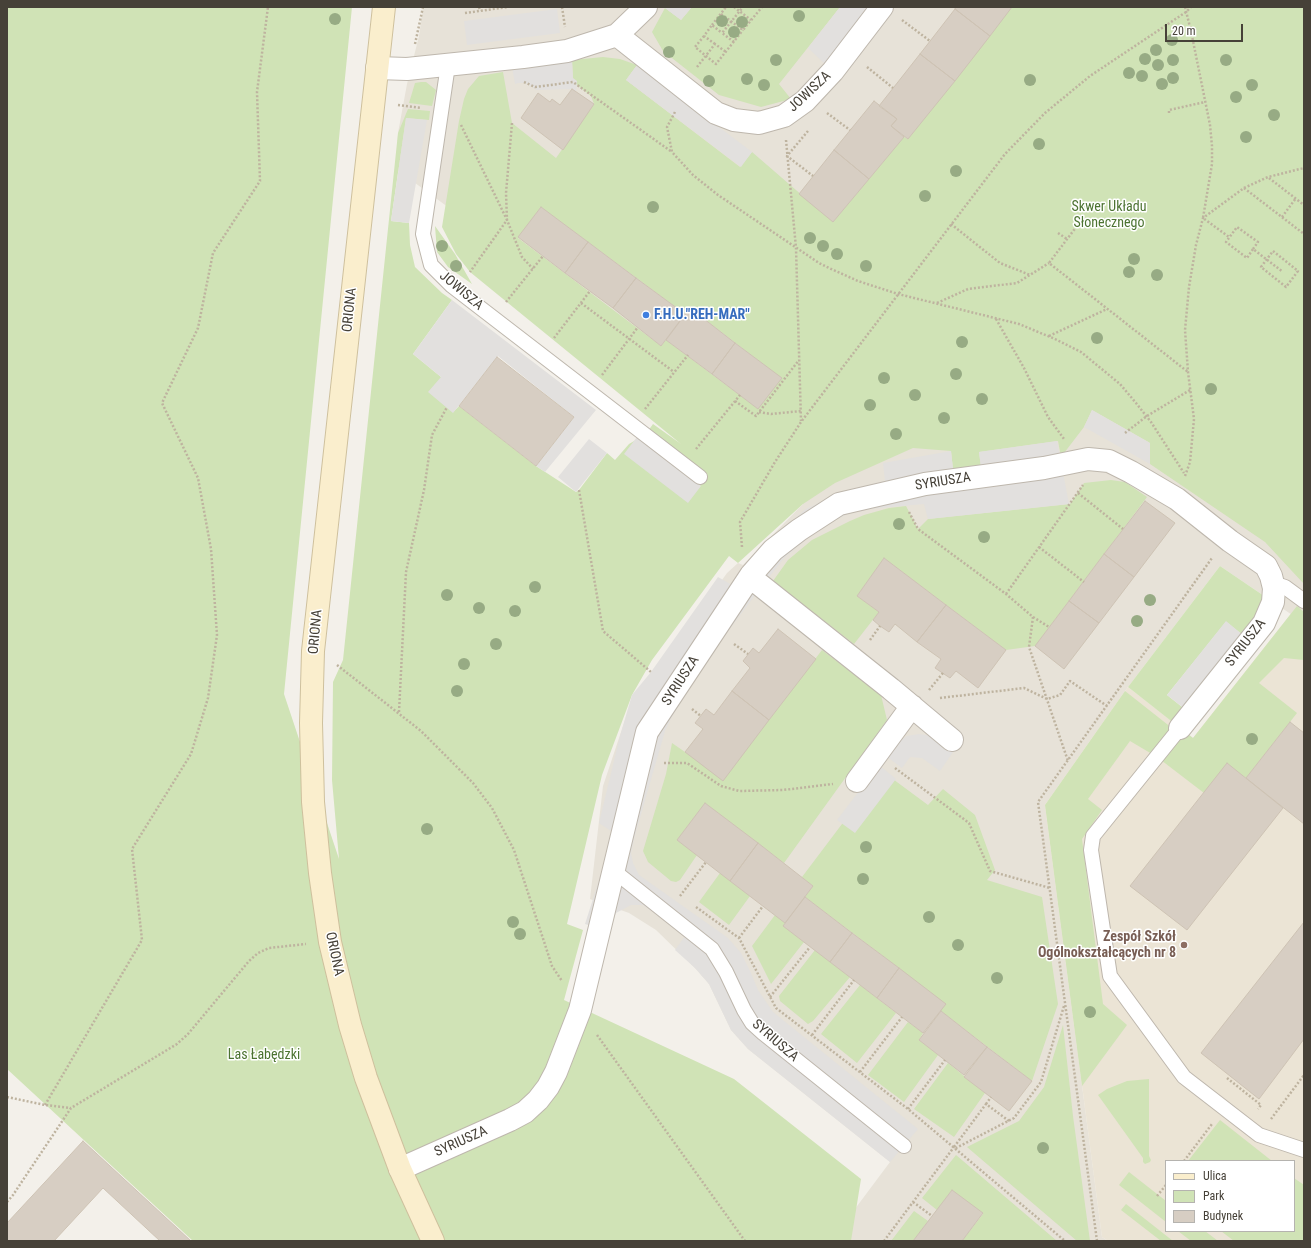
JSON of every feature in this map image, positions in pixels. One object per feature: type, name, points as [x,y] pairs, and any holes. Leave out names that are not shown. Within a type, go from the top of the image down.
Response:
[{"type":"street","name":"ORIONA","points":[[384,7],[313,651],[311,723],[314,810],[320,873],[330,942],[350,1025],[366,1078],[400,1169],[433,1241]]},
{"type":"street","points":[[377,68],[407,69],[567,51],[617,35],[646,7]]},
{"type":"street","name":"JOWISZA","points":[[617,35],[690,81],[716,114],[734,120],[759,123],[784,116],[805,101],[890,12]]},
{"type":"street","name":"SYRIUSZA","points":[[400,1169],[525,1112],[538,1100],[548,1087],[556,1072],[580,1010],[647,732],[750,577],[774,550],[799,530],[838,504],[926,484],[1044,468],[1088,459],[1109,461],[1178,499],[1230,541],[1266,566],[1273,583],[1273,602],[1264,623],[1180,728]]},
{"type":"street","points":[[750,577],[919,700],[952,740]]},
{"type":"street","points":[[857,781],[919,700]]},
{"type":"lane","name":"JOWISZA","points":[[448,65],[422,234],[431,265],[452,286],[615,410],[700,477]]},
{"type":"lane","points":[[1273,583],[1285,587],[1304,600]]},
{"type":"lane","points":[[1180,728],[1093,836],[1091,850],[1110,976],[1184,1076],[1259,1135],[1304,1150]]},
{"type":"lane","name":"SYRIUSZA","points":[[614,871],[712,949],[726,972],[744,1010],[752,1023],[904,1146]]},
{"type":"path","points":[[45,1105],[142,940],[132,849],[191,754],[208,698],[217,635],[211,549],[198,478],[162,403],[198,328],[213,254],[260,181],[257,92],[268,7]]},
{"type":"path","points":[[414,48],[423,7]]},
{"type":"path","points":[[479,7],[480,11]]},
{"type":"path","points":[[465,13],[508,7]]},
{"type":"path","points":[[562,7],[565,32]]},
{"type":"path","points":[[726,7],[695,48],[716,64],[762,7]]},
{"type":"path","points":[[734,7],[751,20]]},
{"type":"path","points":[[722,33],[743,7]]},
{"type":"path","points":[[1178,499],[1184,486],[1190,462],[1194,419],[1188,372],[1185,330],[1189,287],[1212,164],[1212,146],[1205,102],[1185,7]]},
{"type":"path","points":[[742,551],[740,522],[775,462],[801,422],[1005,154],[1045,113],[1090,76],[1186,12],[1191,7]]},
{"type":"path","points":[[890,12],[930,41]]},
{"type":"path","points":[[721,14],[743,30]]},
{"type":"path","points":[[712,25],[734,42]]},
{"type":"path","points":[[704,36],[726,52]]},
{"type":"path","points":[[672,152],[667,127],[690,81],[714,44]]},
{"type":"path","points":[[862,63],[893,88]]},
{"type":"path","points":[[573,82],[672,152],[693,175],[718,195],[796,248],[829,268],[858,281],[898,294],[1019,324],[1049,336],[1081,352],[1120,384],[1147,416],[1186,476]]},
{"type":"path","points":[[1169,113],[1168,110],[1205,102]]},
{"type":"path","points":[[402,105],[425,108]]},
{"type":"path","points":[[824,111],[850,130]]},
{"type":"path","points":[[784,116],[796,248],[801,422]]},
{"type":"path","points":[[459,121],[507,220],[522,257],[533,268]]},
{"type":"path","points":[[470,272],[507,220],[506,193],[512,123]]},
{"type":"path","points":[[787,156],[813,176]]},
{"type":"path","points":[[1203,218],[1244,188],[1268,177],[1304,168]]},
{"type":"path","points":[[1268,177],[1304,205]]},
{"type":"path","points":[[1244,188],[1304,234]]},
{"type":"path","points":[[1282,217],[1296,198]]},
{"type":"path","points":[[1203,218],[1230,237]]},
{"type":"path","points":[[952,224],[1000,263],[1031,275]]},
{"type":"path","points":[[937,303],[968,290],[1016,283],[1031,275],[1048,263],[1077,226]]},
{"type":"path","points":[[1237,227],[1258,242],[1253,249],[1247,258],[1226,242],[1237,227]]},
{"type":"path","points":[[1058,233],[1067,239]]},
{"type":"path","points":[[1253,249],[1282,272]]},
{"type":"path","points":[[1273,251],[1298,271],[1286,287],[1261,267],[1267,260],[1273,251]]},
{"type":"path","points":[[504,304],[543,256]]},
{"type":"path","points":[[1048,263],[1188,372]]},
{"type":"path","points":[[551,342],[590,291]]},
{"type":"path","points":[[581,303],[674,372]]},
{"type":"path","points":[[1049,336],[1107,309]]},
{"type":"path","points":[[996,319],[1024,368],[1048,417],[1065,440]]},
{"type":"path","points":[[598,380],[638,327]]},
{"type":"path","points":[[641,414],[688,355]]},
{"type":"path","points":[[735,401],[756,416],[799,360]]},
{"type":"path","points":[[1125,433],[1147,416],[1190,390]]},
{"type":"path","points":[[693,453],[740,395]]},
{"type":"path","points":[[399,713],[406,572],[424,490],[432,435],[447,407]]},
{"type":"path","points":[[759,412],[771,414],[801,411]]},
{"type":"path","points":[[1006,594],[1084,484],[1076,484]]},
{"type":"path","points":[[578,490],[603,631],[651,672]]},
{"type":"path","points":[[1078,493],[1123,529]]},
{"type":"path","points":[[906,506],[918,529],[1006,594],[1033,617],[1049,627]]},
{"type":"path","points":[[1039,547],[1084,582]]},
{"type":"path","points":[[1033,617],[1029,647],[1068,761]]},
{"type":"path","points":[[867,644],[880,626]]},
{"type":"path","points":[[729,640],[748,654]]},
{"type":"path","points":[[333,662],[421,731],[473,784],[492,808],[514,850],[552,966],[580,1010],[745,1241]]},
{"type":"path","points":[[919,700],[943,674]]},
{"type":"path","points":[[934,699],[1024,688],[1047,699],[1060,695],[1070,680],[1107,706]]},
{"type":"path","points":[[877,755],[968,823],[990,871],[1050,888]]},
{"type":"path","points":[[659,763],[687,763],[722,786],[739,791],[783,790],[857,781]]},
{"type":"path","points":[[674,892],[680,896],[706,862]]},
{"type":"path","points":[[693,906],[739,938],[776,1008],[908,1109],[1065,1241]]},
{"type":"path","points":[[739,938],[763,906]]},
{"type":"path","points":[[7,1202],[70,1108],[177,1044],[188,1034],[249,961],[258,953],[269,948],[306,944]]},
{"type":"path","points":[[770,997],[810,947]]},
{"type":"path","points":[[812,1035],[854,980]]},
{"type":"path","points":[[955,1148],[1014,1118],[1041,1082],[1065,1004]]},
{"type":"path","points":[[860,1072],[902,1017]]},
{"type":"path","points":[[908,1109],[945,1060]]},
{"type":"path","points":[[1224,1082],[1229,1075]]},
{"type":"path","points":[[1259,1135],[1304,1075]]},
{"type":"path","points":[[7,1096],[45,1105],[70,1108]]},
{"type":"path","points":[[884,1241],[955,1148],[991,1097]]},
{"type":"path","points":[[986,1104],[1009,1121]]},
{"type":"path","points":[[1185,1160],[1225,1108]]},
{"type":"path","points":[[1157,1196],[1165,1186]]},
{"type":"path","points":[[913,1202],[932,1216]]},
{"type":"shaded area","points":[[423,7],[1304,7],[1304,623],[1220,566],[1125,691],[1045,805],[1102,1237],[1108,1241],[831,1241],[890,1162],[748,1049],[731,1030],[709,984],[695,968],[656,930],[629,913],[590,899],[603,786],[628,711],[727,573],[738,563],[743,565],[803,504],[759,435],[396,169],[398,133],[407,84],[419,36]]},
{"type":"shaded area","points":[[692,7],[681,20],[665,8]]},
{"type":"shaded area","points":[[840,7],[870,7],[825,64],[808,48]]},
{"type":"shaded area","points":[[557,9],[560,33],[467,45],[464,21]]},
{"type":"shaded area","points":[[572,60],[573,78],[577,81],[576,92],[572,89],[537,90],[526,83],[515,84],[512,67]]},
{"type":"shaded area","points":[[637,65],[752,152],[741,167],[626,80]]},
{"type":"shaded area","points":[[406,118],[427,120],[409,223],[391,221]]},
{"type":"shaded area","points":[[452,300],[596,410],[545,472],[536,466],[574,417],[498,356],[453,413],[428,392],[441,377],[413,354]]},
{"type":"shaded area","points":[[1092,410],[1150,443],[1150,464],[1084,427]]},
{"type":"shaded area","points":[[637,437],[701,486],[688,503],[624,454]]},
{"type":"shaded area","points":[[589,439],[607,453],[576,492],[558,477]]},
{"type":"shaded area","points":[[1057,441],[1069,504],[928,519],[924,504],[857,510],[823,525],[784,558],[688,684],[665,731],[635,835],[631,853],[633,863],[639,875],[728,938],[741,953],[758,990],[773,1012],[918,1129],[890,1162],[748,1049],[731,1030],[709,984],[695,968],[675,950],[685,936],[643,905],[631,905],[616,913],[609,931],[585,924],[614,833],[599,823],[620,736],[632,695],[651,672],[718,577],[732,585],[765,545],[806,509],[842,492],[885,481],[883,463],[951,451],[953,469],[981,467],[979,452]]},
{"type":"shaded area","name":"Zespół Szkół Ogólnokształcących nr 8","points":[[1297,606],[1304,612],[1304,1241],[1108,1241],[1102,1237],[1045,805],[1128,687],[1193,738]]},
{"type":"shaded area","points":[[1226,621],[1249,640],[1191,714],[1167,695]]},
{"type":"shaded area","points":[[919,734],[932,736],[955,749],[940,771],[922,758],[910,757],[902,768],[886,756],[895,744],[907,736]]},
{"type":"shaded area","points":[[879,765],[896,779],[855,833],[837,820]]},
{"type":"green space","points":[[7,7],[352,7],[284,694],[339,859],[332,780],[333,682],[343,660],[398,133],[408,109],[430,111],[429,120],[406,118],[391,221],[409,223],[410,245],[415,267],[442,293],[452,300],[413,354],[441,377],[453,412],[459,406],[536,466],[576,492],[607,453],[615,460],[629,444],[646,434],[653,424],[681,444],[470,272],[456,254],[442,227],[459,121],[464,99],[468,89],[479,76],[503,72],[512,123],[556,158],[594,104],[591,96],[573,82],[572,60],[603,57],[620,59],[637,65],[626,80],[740,167],[752,152],[833,222],[904,137],[908,139],[1008,7],[1304,7],[1304,584],[1265,542],[1150,464],[1150,443],[1092,410],[1084,427],[1061,457],[1058,441],[979,452],[981,468],[953,469],[951,451],[913,448],[835,483],[803,504],[738,563],[729,556],[652,660],[632,695],[602,775],[567,924],[583,930],[564,1000],[734,1079],[861,1179],[851,1241],[193,1241],[7,1069]],"holes":[[[541,207],[685,314],[707,321],[781,378],[758,409],[666,340],[661,346],[518,238]]]},
{"type":"green space","points":[[692,7],[840,7],[779,84],[791,99],[761,107],[719,95],[663,51],[652,32],[665,8],[681,20]]},
{"type":"green space","points":[[426,82],[436,90],[432,106],[409,103],[415,83]]},
{"type":"green space","points":[[435,226],[455,254],[472,284],[448,267],[437,252]]},
{"type":"green space","points":[[1111,480],[1125,482],[1147,497],[1035,646],[1006,650],[884,558],[857,596],[879,612],[854,644],[773,581],[788,560],[812,540],[864,515],[889,508],[906,506],[918,529],[928,519],[1070,504],[1084,483]]},
{"type":"green space","points":[[1220,566],[1273,602],[1249,640],[1226,622],[1167,695],[1191,714],[1180,728],[1128,687]]},
{"type":"green space","points":[[1297,606],[1304,612],[1304,660],[1284,658],[1259,683],[1297,713],[1246,778],[1227,764],[1204,793],[1157,757],[1130,741],[1088,799],[1102,810],[1082,839],[1103,1004],[1127,1025],[1082,1086],[1045,805],[1125,691],[1177,732],[1180,728],[1193,738]]},
{"type":"green space","points":[[822,650],[881,695],[887,720],[784,863],[705,803],[677,840],[697,855],[680,880],[676,882],[671,881],[648,862],[643,851],[666,774],[672,743],[685,752],[768,721]]},
{"type":"green space","points":[[882,771],[928,805],[943,789],[975,815],[995,870],[987,880],[1042,897],[1058,1004],[1032,1081],[941,1011],[899,968],[805,897],[813,886],[802,877]]},
{"type":"green space","points":[[720,873],[750,896],[729,925],[699,902]]},
{"type":"green space","points":[[775,915],[785,923],[783,926],[804,942],[771,984],[752,946]]},
{"type":"green space","points":[[815,950],[850,977],[813,1021],[808,1024],[780,1001],[779,996]]},
{"type":"green space","points":[[860,985],[896,1013],[857,1063],[821,1034]]},
{"type":"green space","points":[[908,1022],[923,1033],[919,1040],[938,1055],[904,1102],[868,1075]]},
{"type":"green space","points":[[1063,1025],[1073,1116],[1090,1241],[1077,1241],[967,1147],[1019,1121],[1044,1087]]},
{"type":"green space","points":[[948,1063],[985,1093],[954,1137],[914,1109]]},
{"type":"green space","points":[[1149,1079],[1149,1156],[1151,1160],[1145,1164],[1143,1162],[1143,1158],[1098,1095],[1107,1089],[1127,1081]]},
{"type":"green space","points":[[1220,1120],[1271,1160],[1189,1160]]},
{"type":"green space","points":[[956,1155],[1057,1241],[962,1241],[983,1214],[952,1190],[937,1210],[922,1198]]},
{"type":"green space","points":[[1129,1172],[1165,1200],[1165,1221],[1119,1185]]},
{"type":"green space","points":[[1295,1179],[1304,1185],[1304,1241],[1234,1241],[1222,1232],[1295,1232]]},
{"type":"green space","points":[[1126,1204],[1173,1241],[1161,1241],[1121,1210]]},
{"type":"green space","points":[[914,1211],[928,1221],[913,1241],[891,1241]]},
{"type":"green space","points":[[1179,1232],[1206,1232],[1218,1241],[1191,1241]]},
{"type":"building","points":[[956,7],[1012,7],[990,36],[955,9]]},
{"type":"building","points":[[955,9],[990,36],[955,81],[920,54]]},
{"type":"building","points":[[920,54],[955,81],[908,139],[891,126],[897,119],[879,106]]},
{"type":"building","points":[[572,89],[594,104],[563,150],[521,118],[538,93],[550,102],[552,99],[560,105]]},
{"type":"building","points":[[874,101],[897,119],[891,126],[904,137],[869,179],[834,150]]},
{"type":"building","points":[[834,150],[869,179],[833,222],[799,194]]},
{"type":"building","points":[[541,207],[588,242],[565,273],[518,237]]},
{"type":"building","points":[[588,242],[636,278],[613,308],[565,273]]},
{"type":"building","points":[[636,278],[685,314],[661,346],[613,308]]},
{"type":"building","points":[[690,308],[735,343],[712,374],[666,340]]},
{"type":"building","points":[[735,343],[782,378],[758,409],[712,374]]},
{"type":"building","points":[[497,357],[574,417],[536,466],[459,406]]},
{"type":"building","points":[[1145,501],[1175,523],[1134,577],[1104,554]]},
{"type":"building","points":[[1104,554],[1134,577],[1099,623],[1069,601]]},
{"type":"building","points":[[884,558],[946,605],[917,642],[895,624],[889,632],[880,626],[873,620],[879,612],[857,596]]},
{"type":"building","points":[[1069,601],[1099,623],[1064,669],[1035,646]]},
{"type":"building","points":[[946,605],[1006,650],[978,688],[956,671],[950,678],[935,668],[941,659],[917,642]]},
{"type":"building","points":[[778,629],[816,659],[769,720],[732,691],[750,668],[743,661],[753,648],[759,653]]},
{"type":"building","points":[[732,691],[769,720],[723,781],[685,752],[703,729],[695,723],[706,709],[714,715]]},
{"type":"building","points":[[1290,722],[1304,733],[1304,824],[1246,778]]},
{"type":"building","points":[[1227,763],[1283,808],[1187,930],[1130,886]]},
{"type":"building","points":[[705,803],[758,843],[730,881],[677,840]]},
{"type":"building","points":[[758,843],[813,886],[785,923],[730,881]]},
{"type":"building","points":[[805,897],[852,933],[830,962],[783,926]]},
{"type":"building","points":[[1304,922],[1304,1039],[1259,1099],[1201,1053]]},
{"type":"building","points":[[852,933],[899,968],[877,998],[830,962]]},
{"type":"building","points":[[899,968],[946,1004],[923,1033],[877,998]]},
{"type":"building","points":[[941,1011],[987,1047],[964,1075],[919,1040]]},
{"type":"building","points":[[987,1047],[1032,1081],[1009,1111],[964,1077]]},
{"type":"building","points":[[83,1141],[191,1241],[160,1241],[103,1188],[54,1241],[7,1241],[7,1223]]},
{"type":"building","points":[[952,1190],[983,1213],[962,1241],[913,1241]]},
{"type":"place","name":"F.H.U.\"REH-MAR\"","points":[[646,315]]},
{"type":"place","name":"Zespół Szkół Ogólnokształcących nr 8","points":[[1184,945]]},
{"type":"park label","name":"Skwer Układu Słonecznego","points":[[1109,216]]},
{"type":"park label","name":"Las Łabędzki","points":[[264,1055]]}]
